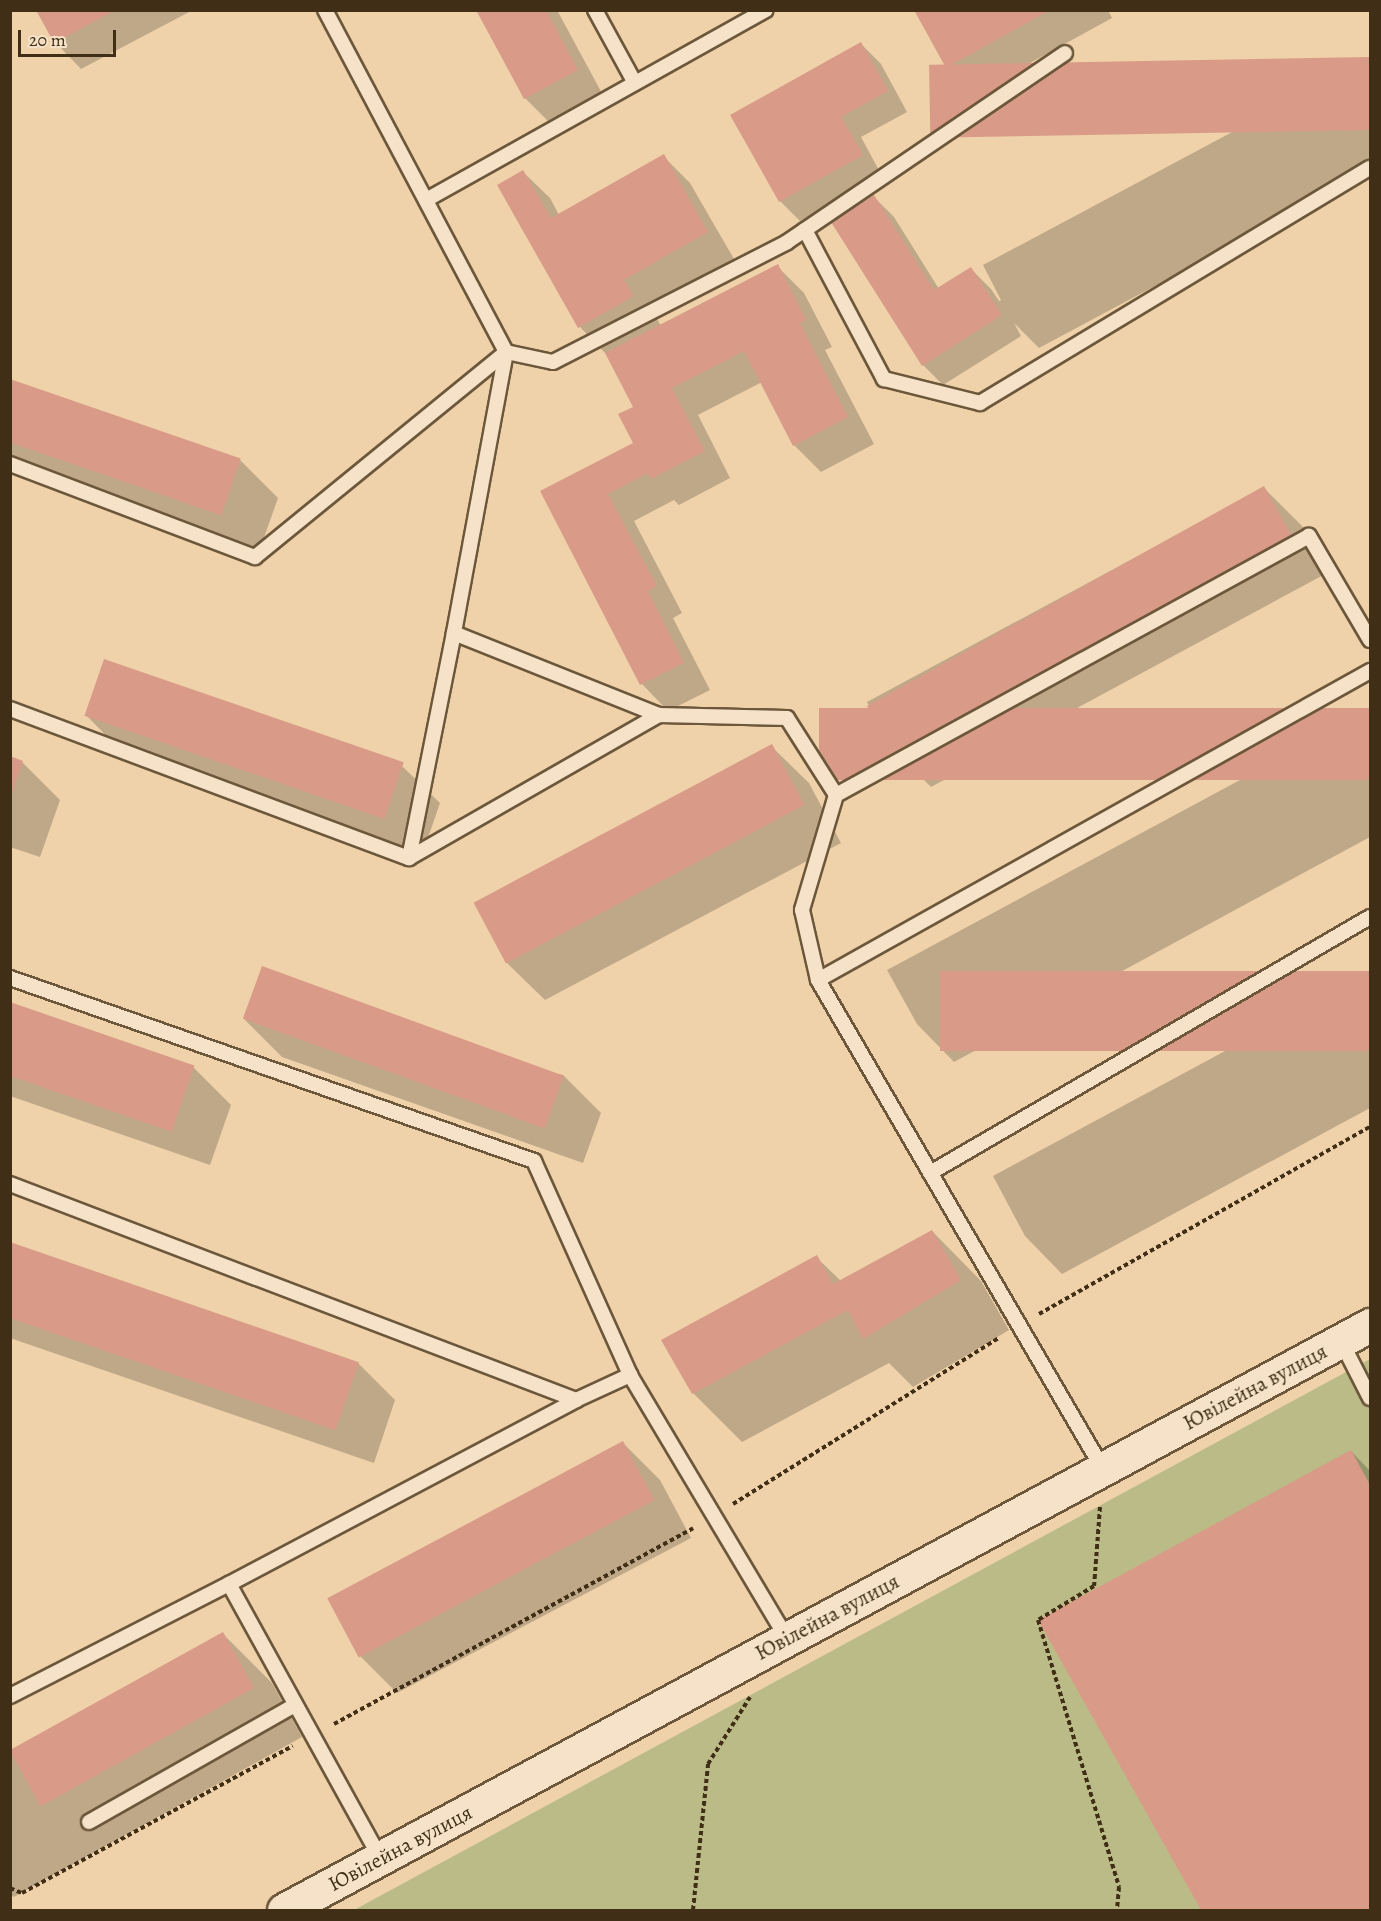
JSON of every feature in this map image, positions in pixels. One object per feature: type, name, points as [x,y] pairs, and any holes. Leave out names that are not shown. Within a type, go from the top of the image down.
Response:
[{"type":"street","name":"Ювілейна вулиця","points":[[284,1911],[787,1638],[1362,1333]]},
{"type":"lane","points":[[325,10],[506,352],[454,633],[409,858]]},
{"type":"lane","points":[[595,10],[635,84]]},
{"type":"lane","points":[[426,200],[766,10]]},
{"type":"lane","points":[[506,352],[553,362],[787,242],[1065,53]]},
{"type":"lane","points":[[805,230],[884,378],[980,403],[1371,168]]},
{"type":"lane","points":[[10,464],[255,557],[506,352]]},
{"type":"lane","points":[[1103,1469],[818,980],[802,910],[836,795],[1309,536],[1371,640]]},
{"type":"lane","points":[[454,633],[659,715],[788,718],[836,795]]},
{"type":"lane","points":[[818,980],[1371,670]]},
{"type":"lane","points":[[10,709],[409,858]]},
{"type":"lane","points":[[409,858],[659,715]]},
{"type":"lane","points":[[930,1173],[1371,918]]},
{"type":"lane","points":[[10,978],[534,1161],[630,1375],[787,1638]]},
{"type":"lane","points":[[10,1184],[576,1400]]},
{"type":"lane","points":[[1362,1333],[1371,1398]]},
{"type":"lane","points":[[10,1696],[229,1584],[576,1400],[630,1375]]},
{"type":"lane","points":[[229,1584],[380,1859]]},
{"type":"lane","points":[[89,1822],[295,1705]]},
{"type":"path","points":[[1103,1469],[1094,1586],[1038,1620],[1119,1887],[1117,1911]]},
{"type":"path","points":[[693,1911],[708,1764],[751,1696]]},
{"type":"green space","points":[[1370,1359],[1370,1910],[354,1910]]},
{"type":"building","points":[[36,10],[116,10],[54,43]]},
{"type":"building","points":[[476,10],[546,10],[578,70],[524,99]]},
{"type":"building","points":[[914,10],[1050,10],[946,68]]},
{"type":"building","points":[[861,42],[888,91],[841,117],[863,155],[779,202],[730,115]]},
{"type":"building","points":[[1369,57],[1370,130],[930,138],[929,65]]},
{"type":"building","points":[[664,154],[708,232],[624,280],[634,296],[578,328],[497,185],[523,170],[551,218]]},
{"type":"building","points":[[874,195],[934,290],[971,267],[1002,315],[922,366],[831,222]]},
{"type":"building","points":[[778,264],[806,320],[800,323],[848,417],[793,446],[744,351],[672,388],[705,451],[651,479],[648,473],[608,494],[657,586],[648,591],[684,663],[640,685],[540,491],[633,443],[618,414],[633,407],[605,353]]},
{"type":"building","points":[[10,379],[241,458],[221,515],[10,442]]},
{"type":"building","points":[[1264,486],[1291,535],[894,755],[867,706]]},
{"type":"building","points":[[104,659],[404,762],[384,819],[84,716]]},
{"type":"building","points":[[819,708],[1370,708],[1370,780],[819,780]]},
{"type":"building","points":[[772,744],[804,805],[506,964],[474,903]]},
{"type":"building","points":[[10,756],[23,761],[11,796],[10,796]]},
{"type":"building","points":[[262,966],[564,1076],[544,1128],[243,1019]]},
{"type":"building","points":[[940,971],[1370,971],[1370,1051],[940,1051]]},
{"type":"building","points":[[10,1002],[194,1065],[172,1132],[10,1076]]},
{"type":"building","points":[[932,1230],[961,1280],[863,1339],[848,1310],[692,1394],[661,1340],[817,1255],[833,1284]]},
{"type":"building","points":[[10,1242],[359,1362],[335,1430],[10,1318]]},
{"type":"building","points":[[623,1441],[654,1500],[359,1657],[327,1598]]},
{"type":"building","points":[[1351,1450],[1370,1485],[1370,1910],[1201,1910],[1038,1620]]},
{"type":"building","points":[[223,1632],[254,1688],[41,1806],[10,1750]]}]
